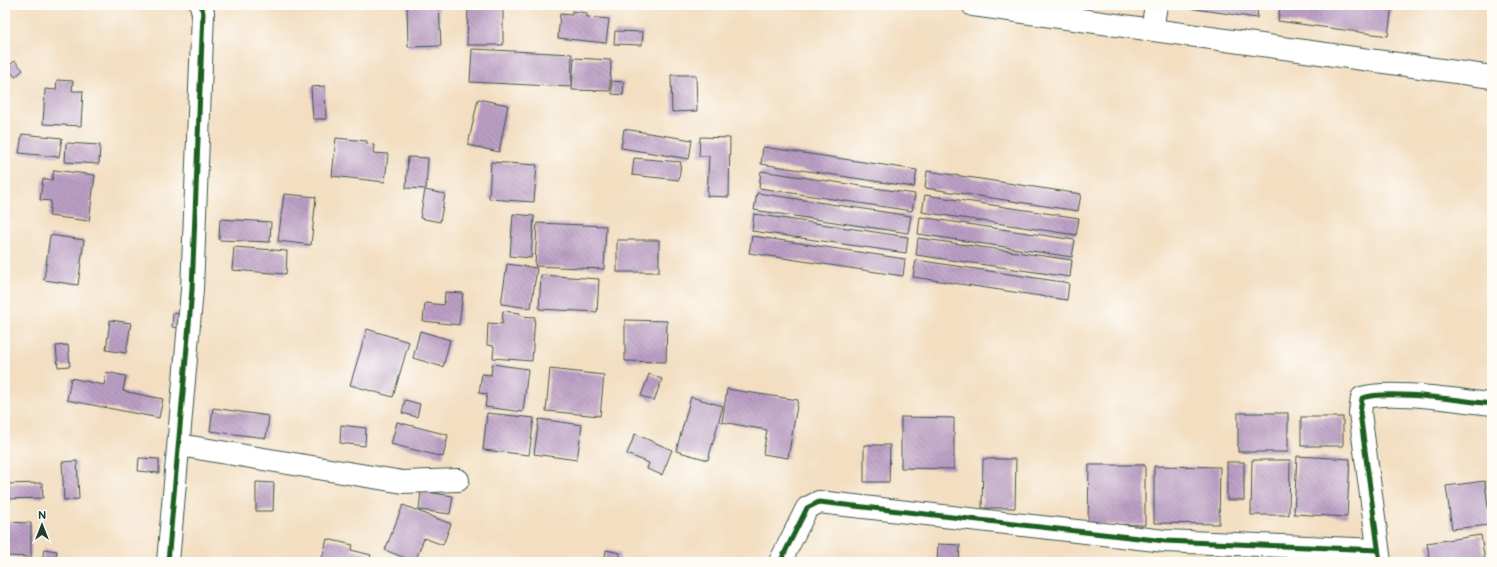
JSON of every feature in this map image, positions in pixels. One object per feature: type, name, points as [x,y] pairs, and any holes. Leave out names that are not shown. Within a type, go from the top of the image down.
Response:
[{"type":"street","points":[[168,562],[192,290],[203,13],[202,5]]},
{"type":"street","points":[[973,5],[1492,77]]},
{"type":"street","points":[[1152,30],[1156,5]]},
{"type":"street","points":[[780,562],[807,508],[819,502],[1165,541],[1379,556],[1360,414],[1362,398],[1370,396],[1410,396],[1492,404]]},
{"type":"street","points":[[179,445],[403,482],[458,480]]},
{"type":"building","points":[[407,5],[439,5],[441,46],[408,47]]},
{"type":"building","points":[[468,5],[503,5],[503,45],[467,45]]},
{"type":"building","points":[[1168,5],[1258,5],[1257,18]]},
{"type":"building","points":[[1280,5],[1392,5],[1388,36],[1278,21]]},
{"type":"building","points":[[572,11],[587,13],[587,17],[609,19],[606,43],[558,38],[560,14],[572,15]]},
{"type":"building","points":[[615,31],[643,32],[642,45],[614,44]]},
{"type":"building","points":[[472,49],[572,54],[571,87],[470,82]]},
{"type":"building","points":[[574,58],[611,60],[610,91],[572,90]]},
{"type":"building","points":[[15,61],[23,70],[15,77],[7,67]]},
{"type":"building","points":[[671,75],[696,75],[697,111],[672,112]]},
{"type":"building","points":[[57,80],[73,81],[72,91],[83,91],[81,126],[43,124],[45,89],[56,90]]},
{"type":"building","points":[[612,81],[624,82],[623,95],[612,94]]},
{"type":"building","points":[[325,86],[326,119],[313,119],[311,87]]},
{"type":"building","points":[[478,99],[508,105],[499,152],[468,145]]},
{"type":"building","points":[[624,129],[692,140],[689,159],[621,148]]},
{"type":"building","points":[[22,134],[62,138],[59,157],[19,153]]},
{"type":"building","points":[[700,137],[730,138],[729,197],[707,196],[709,156],[699,156]]},
{"type":"building","points":[[336,138],[367,141],[367,144],[374,145],[373,153],[388,154],[385,182],[332,176]]},
{"type":"building","points":[[66,143],[100,145],[99,164],[65,162]]},
{"type":"building","points":[[763,147],[917,170],[914,187],[761,164]]},
{"type":"building","points":[[408,157],[428,158],[426,189],[406,188]]},
{"type":"building","points":[[634,158],[681,162],[679,180],[632,175]]},
{"type":"building","points":[[491,162],[537,165],[534,202],[489,199]]},
{"type":"building","points":[[54,170],[95,175],[89,221],[49,216],[51,201],[40,200],[43,179],[52,180]]},
{"type":"building","points":[[761,171],[915,194],[912,211],[759,188]]},
{"type":"building","points":[[927,171],[1081,194],[1078,211],[925,188]]},
{"type":"building","points":[[425,190],[445,194],[440,222],[420,218]]},
{"type":"building","points":[[757,193],[911,216],[908,233],[754,210]]},
{"type":"building","points":[[284,194],[316,197],[311,245],[278,241]]},
{"type":"building","points":[[925,195],[1079,218],[1076,235],[922,212]]},
{"type":"building","points":[[513,214],[534,216],[531,258],[510,256]]},
{"type":"building","points":[[754,214],[908,237],[906,253],[752,231]]},
{"type":"building","points":[[920,217],[1075,240],[1072,257],[918,234]]},
{"type":"building","points":[[220,219],[271,222],[270,242],[219,240]]},
{"type":"building","points":[[537,223],[606,226],[604,269],[535,266]]},
{"type":"building","points":[[50,235],[84,240],[78,285],[44,280]]},
{"type":"building","points":[[752,236],[905,259],[903,276],[749,253]]},
{"type":"building","points":[[918,238],[1072,260],[1070,277],[916,255]]},
{"type":"building","points":[[617,240],[659,240],[659,272],[617,272]]},
{"type":"building","points":[[234,247],[287,251],[286,274],[232,270]]},
{"type":"building","points":[[916,260],[1069,283],[1067,300],[913,277]]},
{"type":"building","points":[[507,264],[537,268],[531,308],[501,304]]},
{"type":"building","points":[[541,275],[599,279],[597,312],[539,309]]},
{"type":"building","points":[[445,292],[463,293],[459,325],[423,321],[425,303],[444,305]]},
{"type":"building","points":[[503,311],[520,313],[520,316],[535,317],[532,361],[493,358],[494,346],[487,345],[488,323],[502,324]]},
{"type":"building","points":[[173,313],[181,314],[180,328],[172,327]]},
{"type":"building","points":[[110,320],[131,323],[126,353],[106,350]]},
{"type":"building","points":[[625,320],[667,321],[666,362],[625,361]]},
{"type":"building","points":[[367,329],[409,342],[393,397],[350,385]]},
{"type":"building","points":[[420,331],[450,340],[443,367],[413,358]]},
{"type":"building","points":[[68,345],[70,366],[58,367],[56,346]]},
{"type":"building","points":[[492,364],[528,369],[523,412],[485,407],[487,394],[479,393],[482,374],[491,375]]},
{"type":"building","points":[[550,369],[604,375],[600,416],[546,411]]},
{"type":"building","points":[[106,372],[126,376],[123,391],[163,399],[159,418],[67,400],[71,378],[104,385]]},
{"type":"building","points":[[649,374],[662,379],[654,401],[641,396]]},
{"type":"building","points":[[727,389],[798,400],[788,458],[763,454],[767,430],[722,422]]},
{"type":"building","points":[[691,397],[723,406],[708,460],[676,451]]},
{"type":"building","points":[[405,400],[420,404],[417,417],[402,413]]},
{"type":"building","points":[[213,408],[269,416],[266,438],[210,431]]},
{"type":"building","points":[[487,413],[534,418],[529,455],[483,450]]},
{"type":"building","points":[[1238,413],[1288,413],[1288,452],[1238,452]]},
{"type":"building","points":[[901,417],[954,418],[954,469],[901,468]]},
{"type":"building","points":[[1301,417],[1343,417],[1343,446],[1301,446]]},
{"type":"building","points":[[539,419],[582,425],[577,460],[534,454]]},
{"type":"building","points":[[397,422],[448,435],[443,457],[391,444]]},
{"type":"building","points":[[341,425],[366,428],[365,446],[340,443]]},
{"type":"building","points":[[635,434],[672,450],[662,475],[647,469],[649,463],[627,454]]},
{"type":"building","points":[[864,445],[890,445],[889,482],[864,482]]},
{"type":"building","points":[[1297,456],[1350,459],[1347,517],[1294,514]]},
{"type":"building","points":[[139,458],[159,459],[159,473],[138,471]]},
{"type":"building","points":[[983,459],[1016,459],[1015,508],[982,508]]},
{"type":"building","points":[[1252,460],[1290,460],[1289,515],[1251,515]]},
{"type":"building","points":[[77,461],[79,499],[64,500],[62,462]]},
{"type":"building","points":[[1227,462],[1244,462],[1244,500],[1227,500]]},
{"type":"building","points":[[1089,465],[1145,465],[1145,525],[1088,524]]},
{"type":"building","points":[[1154,466],[1220,467],[1219,524],[1154,523]]},
{"type":"building","points":[[1485,481],[1490,525],[1452,529],[1446,486]]},
{"type":"building","points":[[256,482],[274,483],[273,511],[256,511]]},
{"type":"building","points":[[42,483],[43,498],[5,499],[5,484]]},
{"type":"building","points":[[421,491],[453,496],[450,514],[419,510]]},
{"type":"building","points":[[403,505],[451,524],[443,545],[424,538],[415,562],[385,550]]},
{"type":"building","points":[[5,522],[31,523],[31,557],[5,556]]},
{"type":"building","points":[[1481,535],[1485,562],[1430,562],[1427,543]]},
{"type":"building","points":[[327,539],[353,545],[351,550],[371,555],[369,562],[321,562]]},
{"type":"building","points":[[938,544],[960,545],[959,562],[937,562]]},
{"type":"building","points":[[44,549],[57,551],[55,562],[42,562]]},
{"type":"building","points":[[606,550],[620,553],[619,562],[604,562]]},
{"type":"building","points":[[102,557],[116,560],[115,562],[100,562]]},
{"type":"cycle path","points":[[168,562],[192,290],[203,13],[201,5]]},
{"type":"cycle path","points":[[1380,562],[1360,413],[1362,398],[1407,395],[1492,404]]},
{"type":"cycle path","points":[[780,562],[807,508],[819,502],[1165,541],[1378,550]]}]
